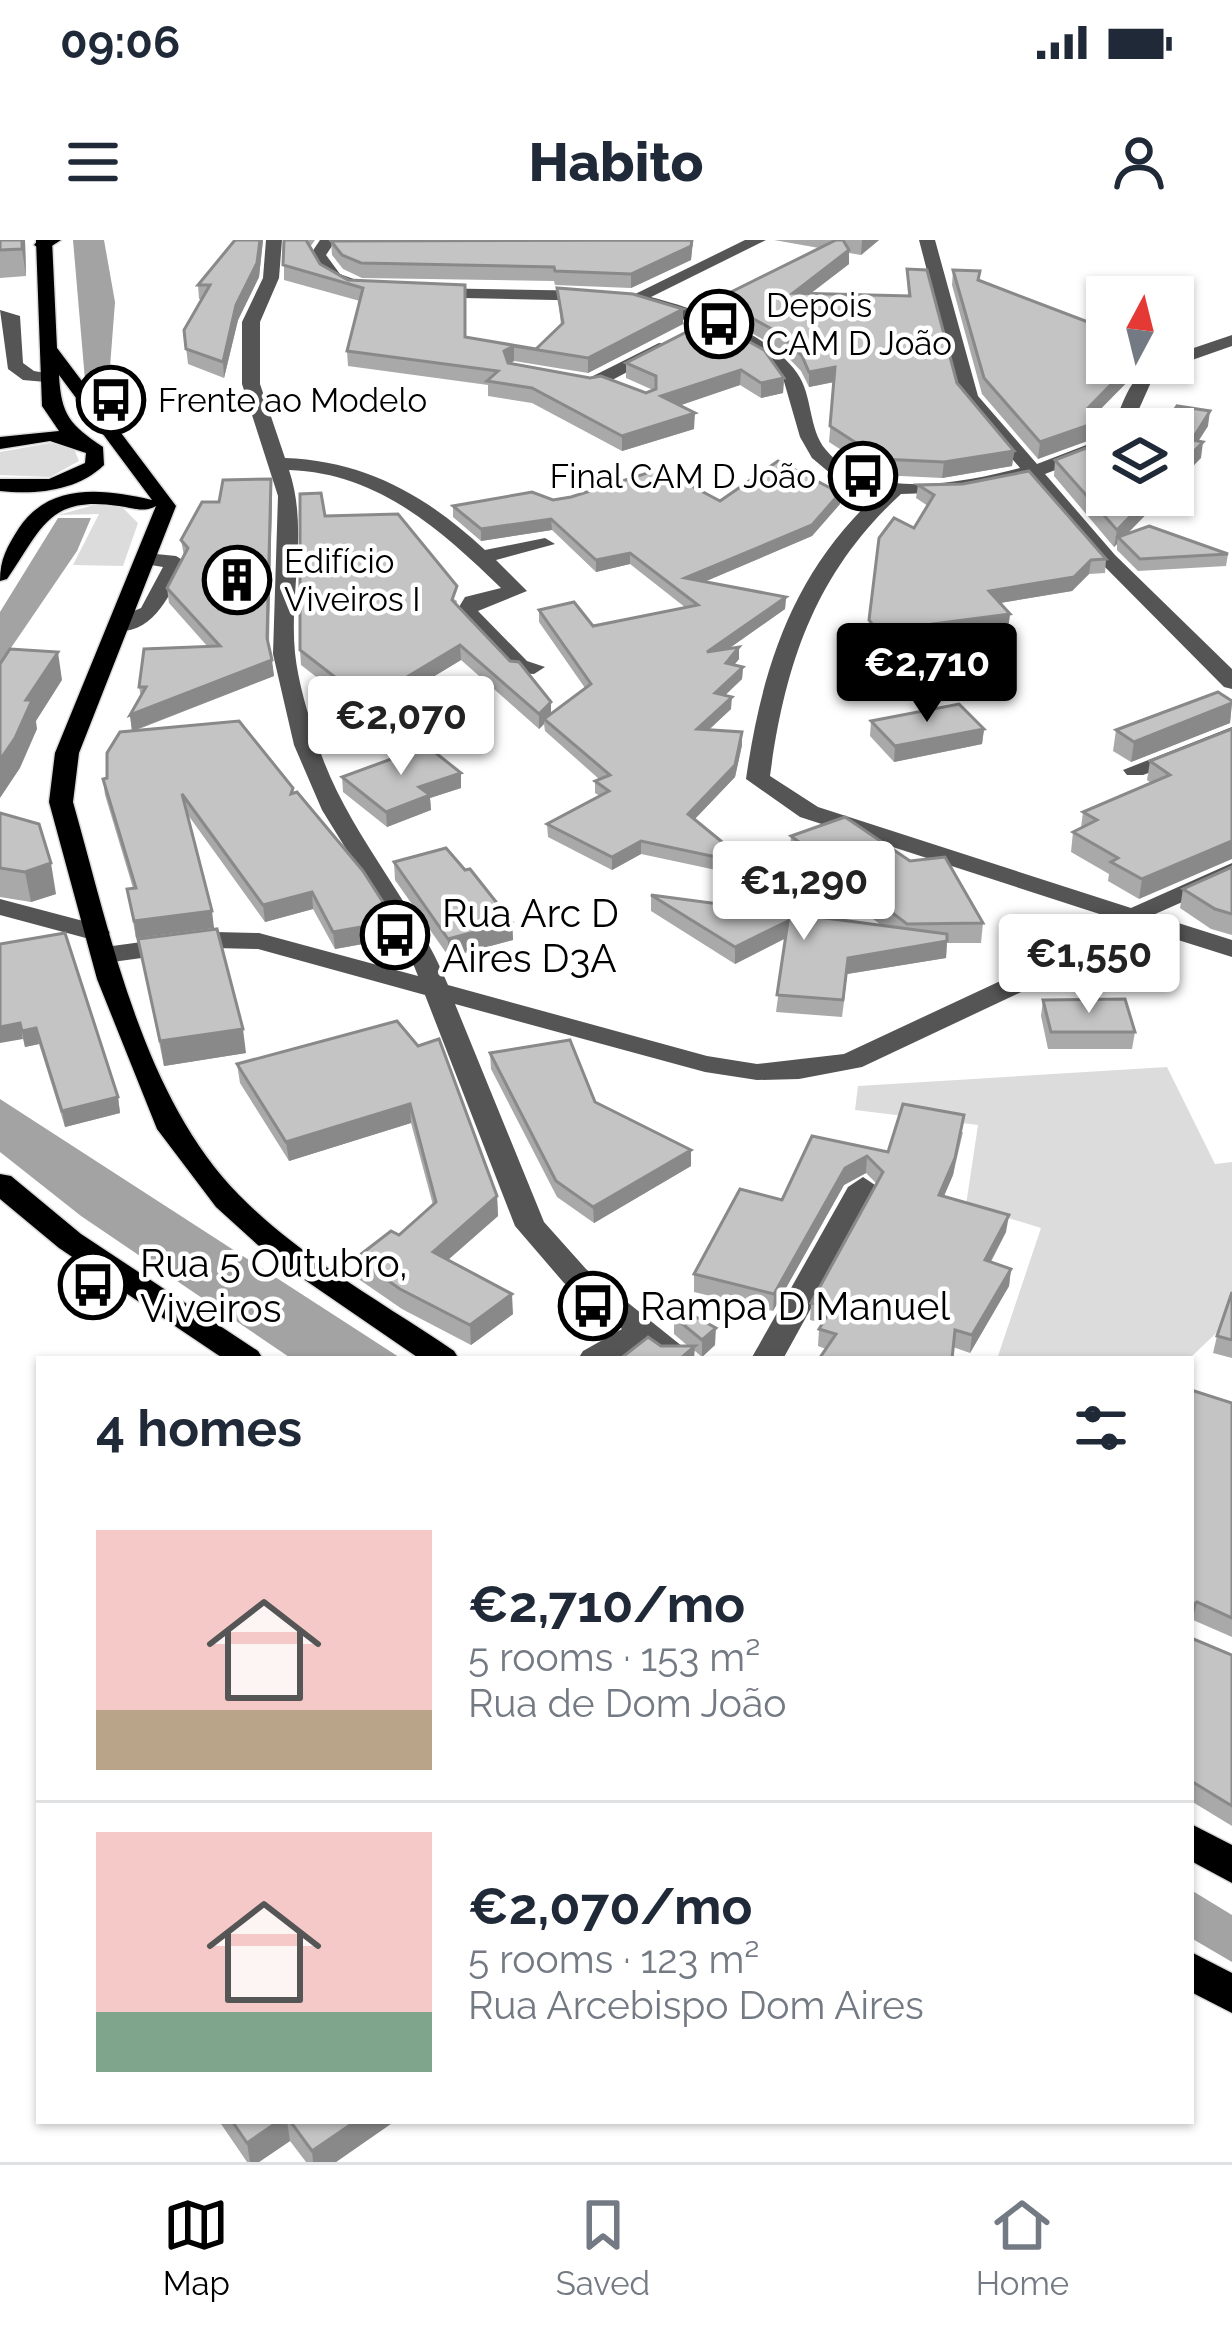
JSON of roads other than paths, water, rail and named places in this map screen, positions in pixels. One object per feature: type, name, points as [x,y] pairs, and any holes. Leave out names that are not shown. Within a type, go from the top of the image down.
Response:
[{"type":"main road","points":[[46,242],[50,406],[76,440]]},
{"type":"main road","points":[[51,352],[166,506],[67,753],[61,802],[101,944],[150,1088],[167,1123],[226,1200],[281,1249],[439,1356]]},
{"type":"main road","points":[[3,442],[50,406]]},
{"type":"main road","points":[[3,442],[36,436],[76,440],[96,451],[94,465]]},
{"type":"main road","points":[[94,465],[146,505],[157,533]]},
{"type":"main road","points":[[5,486],[61,482],[94,465]]},
{"type":"main road","points":[[5,486],[27,500],[34,520]]},
{"type":"main road","points":[[0,575],[34,520],[64,502],[99,498],[146,505]]},
{"type":"main road","points":[[0,1183],[70,1241],[242,1356]]},
{"type":"main road","points":[[1194,1842],[1232,1866]]},
{"type":"main road","points":[[1194,1972],[1232,1994]]},
{"type":"street","points":[[274,240],[272,278],[251,322],[250,384],[288,496],[284,653],[306,745],[334,810],[419,946],[530,1226],[574,1276],[678,1356]]},
{"type":"street","points":[[328,240],[318,255],[323,268],[344,283],[378,290]]},
{"type":"street","points":[[633,299],[758,240]]},
{"type":"street","points":[[927,240],[969,397],[1108,559],[1232,682]]},
{"type":"street","points":[[398,292],[633,299],[673,308],[689,333]]},
{"type":"street","points":[[0,314],[11,316],[13,322],[14,365],[29,376],[51,379]]},
{"type":"street","points":[[553,377],[590,384],[689,333],[744,341],[789,373],[818,453],[834,467],[895,489],[963,487],[1034,470],[1086,451]]},
{"type":"street","points":[[1194,353],[1232,340]]},
{"type":"street","points":[[0,367],[6,377],[50,406]]},
{"type":"street","points":[[600,379],[630,392]]},
{"type":"street","points":[[279,464],[339,469],[431,510],[516,591],[472,602],[467,612],[522,668],[535,668]]},
{"type":"street","points":[[895,489],[869,509],[787,645],[770,694],[758,779],[809,812],[1232,949]]},
{"type":"street","points":[[482,557],[545,544]]},
{"type":"street","points":[[118,626],[150,612],[173,561],[146,559]]},
{"type":"street","points":[[1135,770],[1232,734]]},
{"type":"street","points":[[0,907],[42,915],[101,944],[260,941],[705,1064],[757,1072],[799,1071],[851,1061],[1114,938],[1147,907],[1232,872]]},
{"type":"street","points":[[42,915],[72,902],[85,889]]},
{"type":"street","points":[[769,1356],[863,1187]]},
{"type":"street","points":[[599,1356],[624,1340],[646,1335]]},
{"type":"waterway","points":[[97,369],[102,420]]},
{"type":"place","name":"Depois CAM D João","points":[[719,324]]},
{"type":"place","name":"Frente ao Modelo","points":[[111,400]]},
{"type":"place","name":"Final CAM D João","points":[[863,476]]},
{"type":"place","name":"Edifício Viveiros I","points":[[237,580]]},
{"type":"place","name":"Rua Arc D Aires D3A","points":[[395,935]]},
{"type":"place","name":"Rua 5 Outubro, Viveiros","points":[[93,1285]]},
{"type":"place","name":"Rampa D Manuel","points":[[593,1306]]}]
